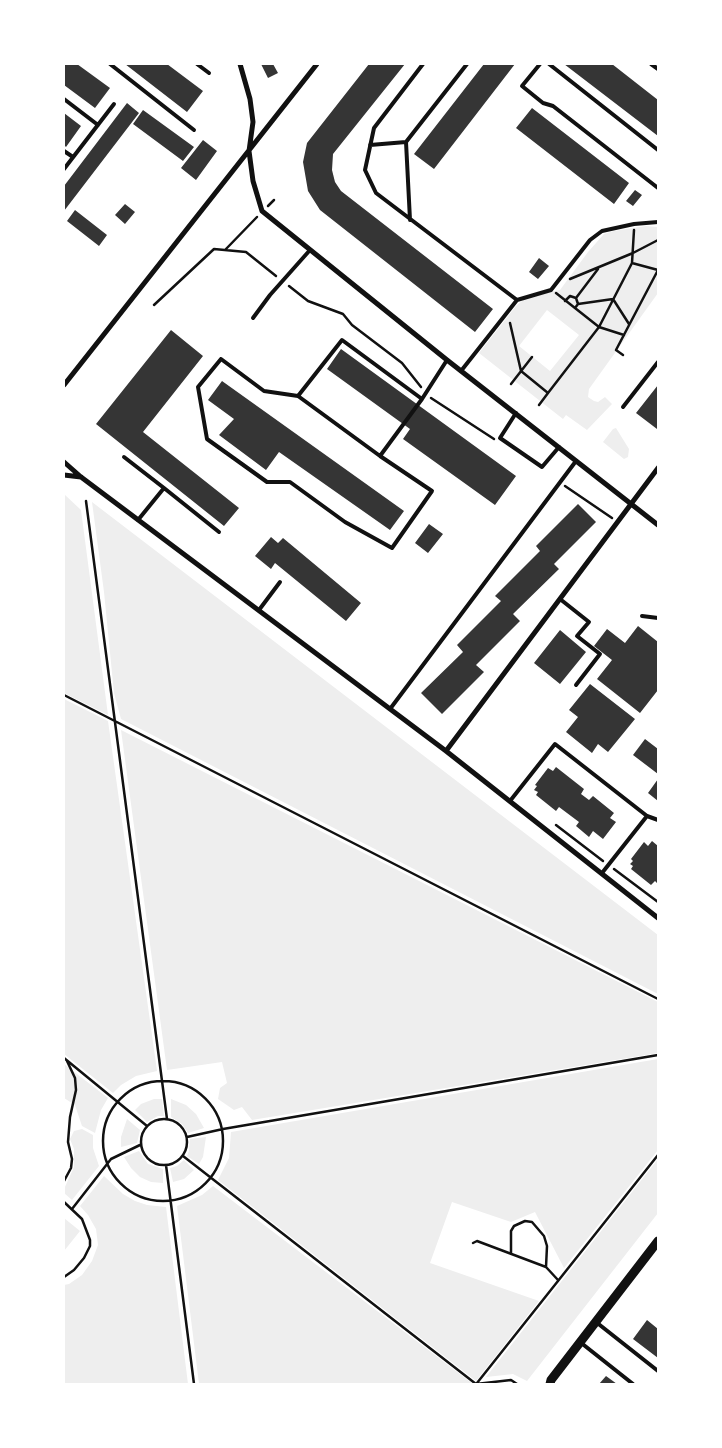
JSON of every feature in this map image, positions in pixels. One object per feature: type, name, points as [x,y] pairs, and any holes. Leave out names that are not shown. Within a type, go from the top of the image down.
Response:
[{"type":"street","points":[[242,64],[253,122],[249,151],[253,181],[262,211],[447,360],[658,525]]},
{"type":"street","points":[[64,385],[317,64]]},
{"type":"street","points":[[64,462],[81,477],[446,751],[658,918]]},
{"type":"street","points":[[446,751],[658,468]]},
{"type":"street","points":[[64,474],[81,477]]},
{"type":"street","points":[[550,1382],[658,1241]]},
{"type":"lane","points":[[110,64],[194,130]]},
{"type":"lane","points":[[197,64],[209,73]]},
{"type":"lane","points":[[423,64],[374,128],[365,170],[376,193],[516,300]]},
{"type":"lane","points":[[410,220],[406,142],[467,64]]},
{"type":"lane","points":[[540,64],[522,86],[543,103],[553,106],[658,188]]},
{"type":"lane","points":[[549,64],[658,150]]},
{"type":"lane","points":[[651,64],[658,69]]},
{"type":"lane","points":[[64,98],[98,125]]},
{"type":"lane","points":[[64,168],[114,104]]},
{"type":"lane","points":[[370,145],[406,142]]},
{"type":"lane","points":[[64,150],[73,157]]},
{"type":"lane","points":[[461,371],[516,300],[551,290],[590,240],[602,231],[634,224],[658,222]]},
{"type":"lane","points":[[253,318],[310,250]]},
{"type":"lane","points":[[298,396],[342,340],[422,399]]},
{"type":"lane","points":[[220,359],[264,391],[298,396],[380,456],[432,492],[392,548],[345,522],[290,482],[267,482],[207,439],[198,387],[220,359]]},
{"type":"lane","points":[[380,456],[422,399],[447,360]]},
{"type":"lane","points":[[623,407],[658,362]]},
{"type":"lane","points":[[516,413],[500,438],[542,467],[559,447]]},
{"type":"lane","points":[[124,457],[219,532]]},
{"type":"lane","points":[[390,709],[576,461]]},
{"type":"lane","points":[[138,520],[164,488]]},
{"type":"lane","points":[[259,610],[280,582]]},
{"type":"lane","points":[[560,599],[589,622],[577,636],[600,654],[576,685]]},
{"type":"lane","points":[[642,616],[658,618]]},
{"type":"lane","points":[[510,801],[555,744],[647,816],[658,820]]},
{"type":"lane","points":[[602,873],[647,816]]},
{"type":"lane","points":[[596,1322],[658,1371]]},
{"type":"lane","points":[[580,1342],[633,1384]]},
{"type":"path","points":[[225,250],[274,200]]},
{"type":"path","points":[[538,405],[599,327],[632,263],[634,224]]},
{"type":"path","points":[[555,285],[599,268],[658,240]]},
{"type":"path","points":[[622,355],[616,350],[658,270],[632,263]]},
{"type":"path","points":[[576,298],[599,268]]},
{"type":"path","points":[[551,290],[599,327],[624,335]]},
{"type":"path","points":[[565,301],[570,296],[576,298]]},
{"type":"path","points":[[576,298],[578,304]]},
{"type":"path","points":[[575,308],[578,304],[613,299]]},
{"type":"path","points":[[613,299],[629,324]]},
{"type":"path","points":[[507,312],[521,371],[548,393]]},
{"type":"path","points":[[512,384],[532,358]]},
{"type":"path","points":[[86,500],[167,1119]]},
{"type":"path","points":[[64,695],[658,998]]},
{"type":"path","points":[[187,1137],[223,1129],[658,1055]]},
{"type":"path","points":[[64,1058],[147,1126]]},
{"type":"path","points":[[64,1181],[71,1168],[72,1159],[68,1142],[70,1117],[76,1090],[75,1078],[67,1061]]},
{"type":"path","points":[[162,1080],[179,1082],[195,1089],[208,1099],[218,1113],[223,1129],[224,1146],[220,1163],[211,1178],[200,1189],[172,1201],[148,1199],[126,1188],[115,1177],[107,1163],[104,1147],[104,1131],[108,1116],[117,1102],[137,1086],[162,1080]]},
{"type":"path","points":[[167,1119],[173,1120],[182,1127],[187,1137],[187,1146],[183,1156],[176,1162],[166,1166],[159,1165],[147,1158],[141,1144],[143,1132],[147,1126],[153,1121],[167,1119]]},
{"type":"path","points":[[72,1209],[111,1159],[141,1144]]},
{"type":"path","points":[[476,1384],[658,1155]]},
{"type":"path","points":[[183,1156],[476,1384],[511,1380],[516,1384]]},
{"type":"path","points":[[166,1166],[194,1384]]},
{"type":"path","points":[[64,1202],[85,1224],[90,1240],[90,1246],[84,1258],[74,1270],[64,1277]]},
{"type":"path","points":[[511,1253],[511,1231],[514,1226],[524,1221],[532,1222],[544,1236],[547,1246],[546,1266]]},
{"type":"path","points":[[473,1243],[477,1241],[546,1266],[558,1280]]},
{"type":"shaded area","points":[[646,226],[658,227],[658,293],[589,389],[588,397],[594,401],[598,402],[605,397],[612,404],[587,430],[566,415],[563,419],[479,353],[516,306],[528,296],[560,290],[604,234]],"holes":[[[547,310],[579,335],[550,371],[519,346]]]},
{"type":"shaded area","points":[[616,428],[629,449],[628,457],[624,459],[603,442],[613,429]]},
{"type":"shaded area","points":[[64,494],[81,510],[108,715],[64,693]]},
{"type":"shaded area","points":[[92,502],[658,935],[658,994],[121,719],[114,693],[104,592]]},
{"type":"shaded area","points":[[64,699],[108,721],[157,1071],[136,1076],[121,1085],[113,1093],[64,1054]]},
{"type":"shaded area","points":[[121,730],[658,1002],[658,1053],[252,1120],[242,1107],[234,1110],[218,1099],[220,1088],[227,1083],[222,1062],[167,1070]]},
{"type":"shaded area","points":[[658,1059],[658,1150],[564,1268],[535,1212],[511,1222],[452,1202],[430,1263],[539,1301],[476,1381],[218,1180],[229,1158],[231,1132]]},
{"type":"shaded area","points":[[64,1064],[108,1098],[101,1110],[95,1133],[82,1126],[75,1105],[64,1098]]},
{"type":"shaded area","points":[[154,1099],[162,1099],[164,1116],[158,1116],[147,1122],[135,1110],[141,1104]]},
{"type":"shaded area","points":[[171,1099],[186,1105],[196,1114],[204,1128],[188,1133],[182,1124],[171,1117]]},
{"type":"shaded area","points":[[127,1119],[140,1130],[137,1143],[121,1147],[121,1137]]},
{"type":"shaded area","points":[[82,1129],[93,1135],[93,1148],[99,1166],[72,1200],[64,1193],[74,1167],[74,1149],[70,1139],[74,1131]]},
{"type":"shaded area","points":[[206,1137],[203,1157],[199,1164],[187,1156],[190,1139]]},
{"type":"shaded area","points":[[139,1151],[148,1164],[163,1169],[163,1183],[151,1182],[140,1177],[131,1168],[124,1157]]},
{"type":"shaded area","points":[[658,1159],[658,1213],[527,1381],[513,1374],[486,1377]]},
{"type":"shaded area","points":[[184,1160],[194,1170],[184,1179],[173,1182],[170,1168],[177,1166]]},
{"type":"shaded area","points":[[104,1176],[123,1194],[135,1201],[147,1205],[166,1207],[188,1384],[64,1384],[64,1285],[69,1284],[82,1275],[92,1261],[98,1245],[96,1229],[80,1206]]},
{"type":"shaded area","points":[[213,1186],[473,1384],[199,1384],[177,1206],[202,1195]]},
{"type":"shaded area","points":[[64,1218],[80,1231],[64,1251]]},
{"type":"building","points":[[64,64],[77,64],[110,88],[95,108],[64,85]]},
{"type":"building","points":[[125,64],[167,64],[203,91],[187,112]]},
{"type":"building","points":[[261,64],[273,64],[278,73],[268,78]]},
{"type":"building","points":[[369,64],[405,64],[333,154],[332,170],[335,182],[341,191],[493,309],[475,332],[320,210],[308,191],[303,162],[307,143]]},
{"type":"building","points":[[484,64],[515,64],[434,169],[414,154]]},
{"type":"building","points":[[564,64],[612,64],[658,100],[658,136]]},
{"type":"building","points":[[127,103],[139,113],[64,211],[64,186]]},
{"type":"building","points":[[532,108],[629,183],[614,204],[516,128]]},
{"type":"building","points":[[143,110],[194,147],[183,161],[133,124]]},
{"type":"building","points":[[64,113],[81,126],[66,147],[64,145]]},
{"type":"building","points":[[203,140],[217,151],[196,180],[181,168]]},
{"type":"building","points":[[635,190],[642,195],[633,206],[626,201]]},
{"type":"building","points":[[125,204],[135,212],[125,224],[115,215]]},
{"type":"building","points":[[75,210],[107,235],[99,246],[67,221]]},
{"type":"building","points":[[539,258],[549,266],[538,279],[529,272]]},
{"type":"building","points":[[171,330],[203,356],[143,432],[239,508],[224,526],[96,424]]},
{"type":"building","points":[[341,349],[516,476],[495,505],[403,439],[410,429],[327,369]]},
{"type":"building","points":[[222,381],[404,511],[390,530],[279,452],[266,470],[219,435],[234,419],[208,400]]},
{"type":"building","points":[[658,385],[658,427],[657,429],[636,413]]},
{"type":"building","points":[[578,504],[596,522],[554,564],[559,569],[513,614],[520,621],[476,665],[484,672],[442,714],[421,693],[463,652],[457,645],[501,601],[495,596],[540,551],[536,546]]},
{"type":"building","points":[[429,524],[443,534],[428,553],[415,543]]},
{"type":"building","points":[[271,537],[278,543],[283,538],[361,603],[346,621],[275,563],[271,569],[255,556]]},
{"type":"building","points":[[638,626],[658,642],[658,690],[640,713],[597,679],[612,660],[594,646],[607,629],[625,643]]},
{"type":"building","points":[[560,630],[586,652],[560,684],[534,663]]},
{"type":"building","points":[[590,684],[635,719],[608,752],[598,744],[592,753],[566,732],[578,717],[569,710]]},
{"type":"building","points":[[645,739],[658,749],[658,774],[633,755]]},
{"type":"building","points":[[556,767],[584,789],[581,794],[589,800],[593,796],[614,813],[610,818],[616,822],[603,839],[593,831],[589,837],[576,826],[579,822],[559,807],[556,811],[536,795],[538,792],[534,790],[537,786],[535,785],[548,768],[553,771]]},
{"type":"building","points":[[658,779],[658,801],[648,793]]},
{"type":"building","points":[[652,841],[658,846],[658,884],[655,881],[651,885],[631,869],[633,866],[630,864],[633,861],[631,859],[644,842],[648,846]]},
{"type":"building","points":[[647,1320],[658,1329],[658,1358],[633,1339]]},
{"type":"building","points":[[606,1376],[617,1384],[599,1384]]}]
